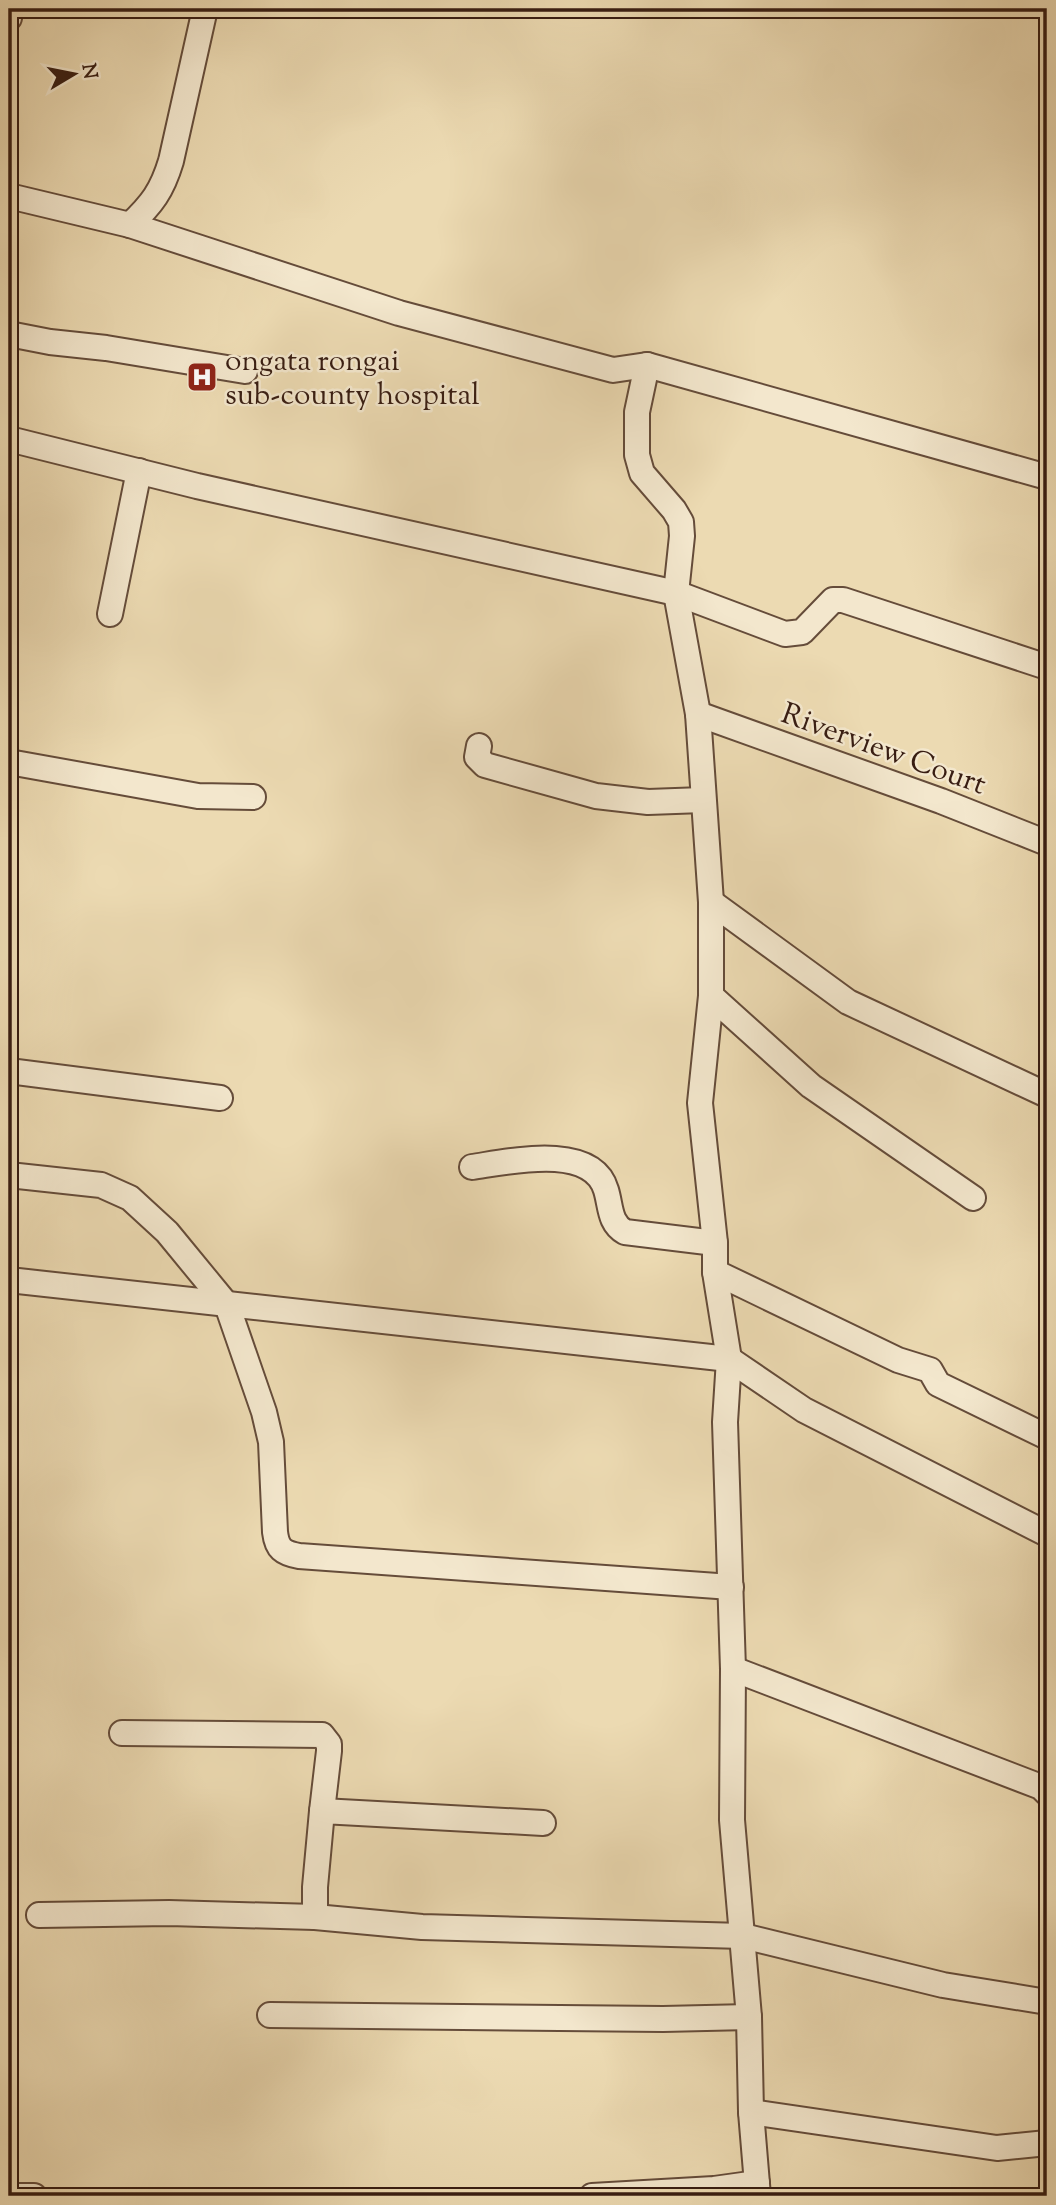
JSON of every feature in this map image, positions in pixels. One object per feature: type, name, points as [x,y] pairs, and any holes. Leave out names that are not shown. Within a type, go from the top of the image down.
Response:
[{"type":"street","points":[[9,19],[10,9]]},
{"type":"street","points":[[130,225],[150,206],[163,186],[171,162],[205,9]]},
{"type":"street","points":[[9,196],[130,225],[399,313],[613,370],[647,365],[1047,477]]},
{"type":"street","points":[[9,334],[245,371]]},
{"type":"street","points":[[592,2196],[714,2189],[757,2190],[751,2112],[749,2017],[732,1820],[733,1669],[725,1422],[729,1359],[715,1272],[715,1243],[700,1102],[711,996],[711,902],[698,714],[676,593],[681,523],[674,510],[642,472],[637,455],[637,412],[647,365]]},
{"type":"street","points":[[9,439],[676,593],[785,634],[802,632],[833,600],[844,600],[1047,667]]},
{"type":"street","points":[[110,614],[139,471]]},
{"type":"street","name":"Riverview Court","points":[[698,714],[941,801],[1047,843]]},
{"type":"street","points":[[479,746],[477,757],[485,765],[596,796],[648,802],[703,800]]},
{"type":"street","points":[[9,762],[198,796],[253,797]]},
{"type":"street","points":[[711,902],[848,1002],[1047,1095]]},
{"type":"street","points":[[711,996],[811,1086],[973,1198]]},
{"type":"street","points":[[9,1071],[220,1098]]},
{"type":"street","points":[[472,1167],[539,1158],[568,1161],[591,1169],[604,1184],[612,1220],[625,1232],[715,1243]]},
{"type":"street","points":[[9,1175],[100,1185],[130,1198],[167,1233],[227,1305],[264,1412],[271,1442],[277,1545],[285,1553],[731,1587]]},
{"type":"street","points":[[715,1272],[898,1360],[930,1370],[938,1384],[1047,1437]]},
{"type":"street","points":[[9,1280],[729,1359],[804,1410],[1047,1534]]},
{"type":"street","points":[[733,1669],[1041,1787],[1047,1793]]},
{"type":"street","points":[[122,1733],[322,1735],[329,1744],[329,1751],[315,1886],[315,1917]]},
{"type":"street","points":[[322,1811],[543,1823]]},
{"type":"street","points":[[40,1915],[169,1913],[315,1917],[422,1927],[743,1936],[943,1985],[1047,2002]]},
{"type":"street","points":[[270,2015],[663,2019],[749,2017]]},
{"type":"street","points":[[751,2112],[998,2148],[1047,2143]]},
{"type":"street","points":[[9,2196],[34,2196]]},
{"type":"place","name":"ongata rongai sub-county hospital","points":[[202,377]]}]
